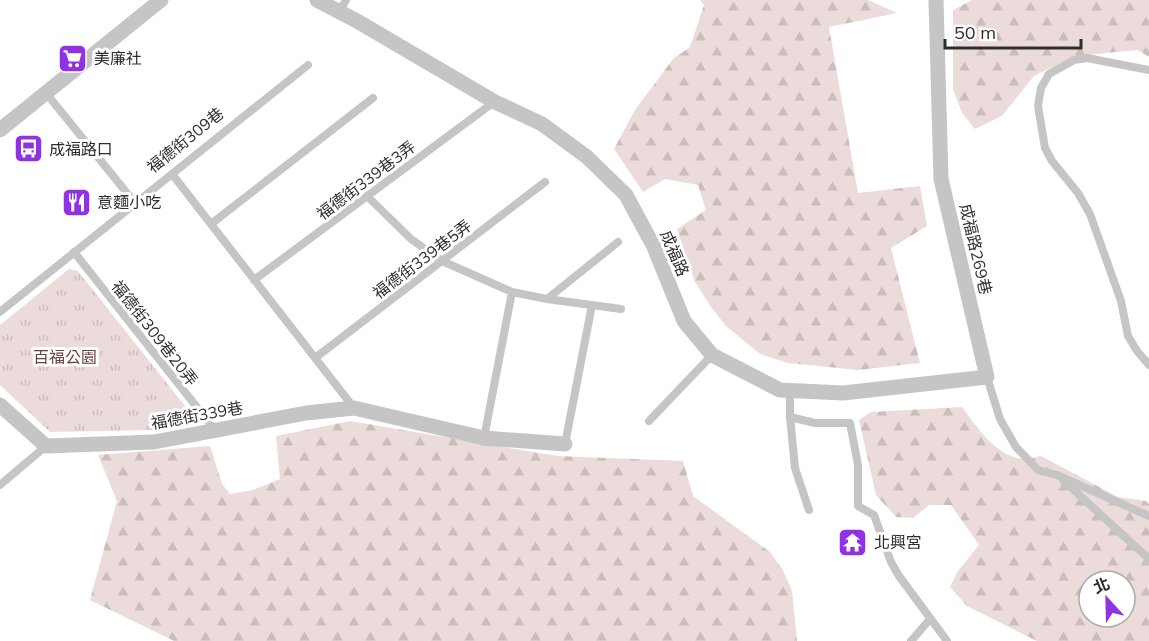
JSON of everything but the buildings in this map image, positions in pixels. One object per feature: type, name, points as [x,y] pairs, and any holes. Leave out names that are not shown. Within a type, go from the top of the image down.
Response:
[{"type":"street","points":[[0,130],[161,0]]},
{"type":"street","name":"成福路","points":[[317,0],[343,6],[357,21],[495,102],[542,124],[586,157],[626,195],[654,247],[684,321],[712,355],[780,390],[790,391],[843,393],[987,377]]},
{"type":"street","name":"成福路269巷","points":[[936,0],[941,179],[987,377]]},
{"type":"street","points":[[0,405],[46,446]]},
{"type":"street","name":"福德街339巷","points":[[46,446],[154,442],[306,413],[354,408],[484,438],[565,444]]},
{"type":"lane","points":[[1149,70],[1087,58],[1074,60],[1049,74],[1041,88],[1038,106],[1045,148],[1052,161],[1078,193],[1090,214],[1121,301],[1128,336],[1149,365]]},
{"type":"lane","name":"福德街309巷","points":[[0,312],[308,65]]},
{"type":"lane","points":[[46,93],[135,203]]},
{"type":"lane","points":[[211,224],[374,98]]},
{"type":"lane","name":"福德街339巷3弄","points":[[254,280],[495,102]]},
{"type":"lane","points":[[172,174],[354,408]]},
{"type":"lane","name":"福德街339巷5弄","points":[[315,358],[545,182]]},
{"type":"lane","points":[[367,196],[411,239],[442,261],[512,292],[621,309]]},
{"type":"lane","points":[[547,299],[618,242]]},
{"type":"lane","name":"福德街309巷20弄","points":[[74,252],[215,430]]},
{"type":"lane","points":[[484,438],[512,292]]},
{"type":"lane","points":[[565,444],[592,305]]},
{"type":"lane","points":[[649,421],[712,355]]},
{"type":"lane","name":"成福路269巷","points":[[987,377],[1000,419],[1016,447],[1038,470],[1057,475],[1149,516]]},
{"type":"lane","points":[[790,391],[795,468],[809,510]]},
{"type":"lane","points":[[790,417],[815,423],[850,423],[858,465],[858,506],[874,515],[891,562],[899,576],[947,641]]},
{"type":"lane","points":[[0,485],[46,446]]},
{"type":"lane","name":"成福路269巷","points":[[1057,475],[1149,559]]},
{"type":"lane","points":[[912,641],[930,619]]},
{"type":"green space","points":[[700,0],[868,0],[897,13],[829,27],[858,193],[920,186],[927,226],[891,248],[920,363],[858,370],[788,363],[760,354],[726,326],[695,282],[677,229],[706,210],[698,185],[665,179],[643,192],[614,149],[635,110],[673,59],[690,47],[704,5]]},
{"type":"green space","points":[[972,0],[1149,0],[1149,57],[1138,50],[1075,56],[1034,76],[1002,116],[975,129],[962,113],[953,89],[953,10]]},
{"type":"green space","name":"百福公園","points":[[69,269],[78,271],[188,410],[190,416],[187,424],[152,430],[50,432],[0,385],[0,325]]},
{"type":"green space","points":[[962,407],[988,439],[1003,452],[1022,459],[1041,456],[1118,497],[1146,501],[1149,504],[1149,641],[1037,641],[967,606],[950,587],[958,571],[979,545],[951,505],[929,505],[913,518],[896,517],[876,495],[859,420],[871,412]]},
{"type":"green space","points":[[350,421],[557,456],[683,461],[693,496],[770,552],[783,570],[792,591],[797,641],[174,641],[90,600],[117,501],[98,455],[210,446],[222,484],[230,494],[253,490],[280,479],[276,436]]},
{"type":"place","name":"美廉社","points":[[73,58]]},
{"type":"place","name":"成福路口","points":[[28,149]]},
{"type":"place","name":"意麵小吃","points":[[76,202]]},
{"type":"place","name":"北興宮","points":[[853,542]]}]
